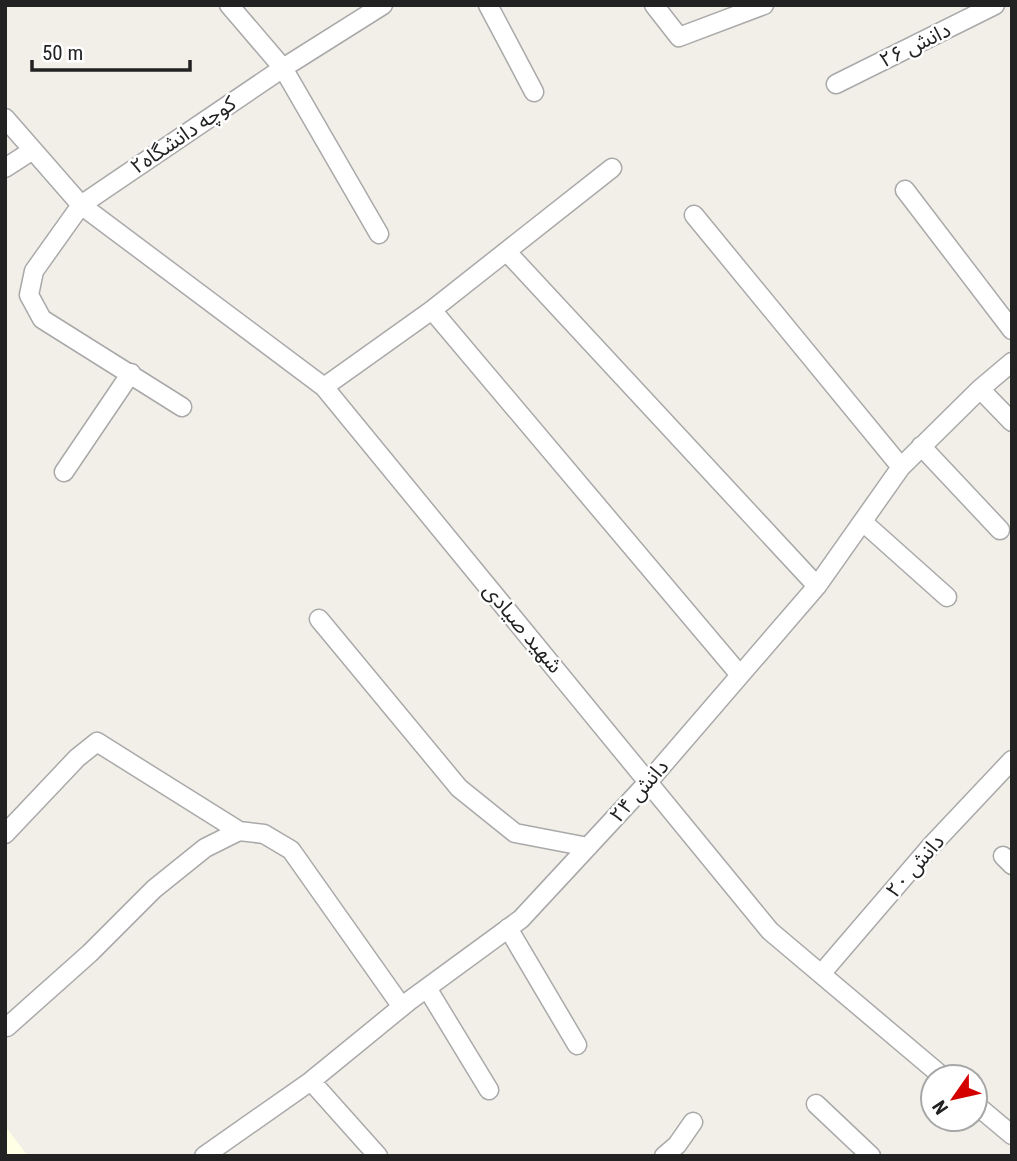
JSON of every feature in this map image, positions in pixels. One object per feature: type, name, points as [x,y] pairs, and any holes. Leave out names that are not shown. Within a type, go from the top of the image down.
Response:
[{"type":"street","points":[[229,5],[283,68],[379,234]]},
{"type":"street","name":"کوچه دانشگاه۲","points":[[81,205],[283,68],[383,5]]},
{"type":"street","points":[[488,5],[534,92]]},
{"type":"street","points":[[654,5],[679,37],[764,5]]},
{"type":"street","name":"دانش ۲۶","points":[[836,84],[995,5]]},
{"type":"street","points":[[5,118],[81,205],[34,271],[29,295],[41,319],[182,407]]},
{"type":"street","points":[[5,168],[33,150]]},
{"type":"street","points":[[324,387],[432,310],[612,168]]},
{"type":"street","points":[[905,190],[1012,330]]},
{"type":"street","name":"شهید صیادی","points":[[81,205],[324,387],[770,930],[926,1063]]},
{"type":"street","points":[[694,215],[901,467]]},
{"type":"street","points":[[507,252],[817,586]]},
{"type":"street","points":[[432,310],[740,675]]},
{"type":"street","name":"دانش ۲۴","points":[[204,1156],[311,1082],[402,1007],[521,919],[649,781],[817,586],[901,467],[980,389],[1012,362]]},
{"type":"street","points":[[64,472],[131,373]]},
{"type":"street","points":[[980,389],[1012,422]]},
{"type":"street","points":[[921,446],[1000,530]]},
{"type":"street","points":[[863,522],[947,597]]},
{"type":"street","points":[[319,619],[459,789],[514,833],[587,847]]},
{"type":"street","points":[[5,834],[77,758],[97,742],[239,831],[264,834],[291,850],[402,1007]]},
{"type":"street","name":"دانش ۲۰","points":[[821,974],[930,847],[1012,760]]},
{"type":"street","points":[[8,1027],[90,953],[154,889],[205,848],[239,831]]},
{"type":"street","points":[[508,928],[577,1045]]},
{"type":"street","points":[[428,988],[489,1090]]},
{"type":"street","points":[[311,1082],[378,1156]]},
{"type":"street","points":[[816,1104],[871,1156]]},
{"type":"street","points":[[989,1116],[1012,1135]]},
{"type":"street","points":[[664,1156],[677,1145],[693,1122]]},
{"type":"shaded area","points":[[5,1126],[28,1156],[5,1156]]}]
